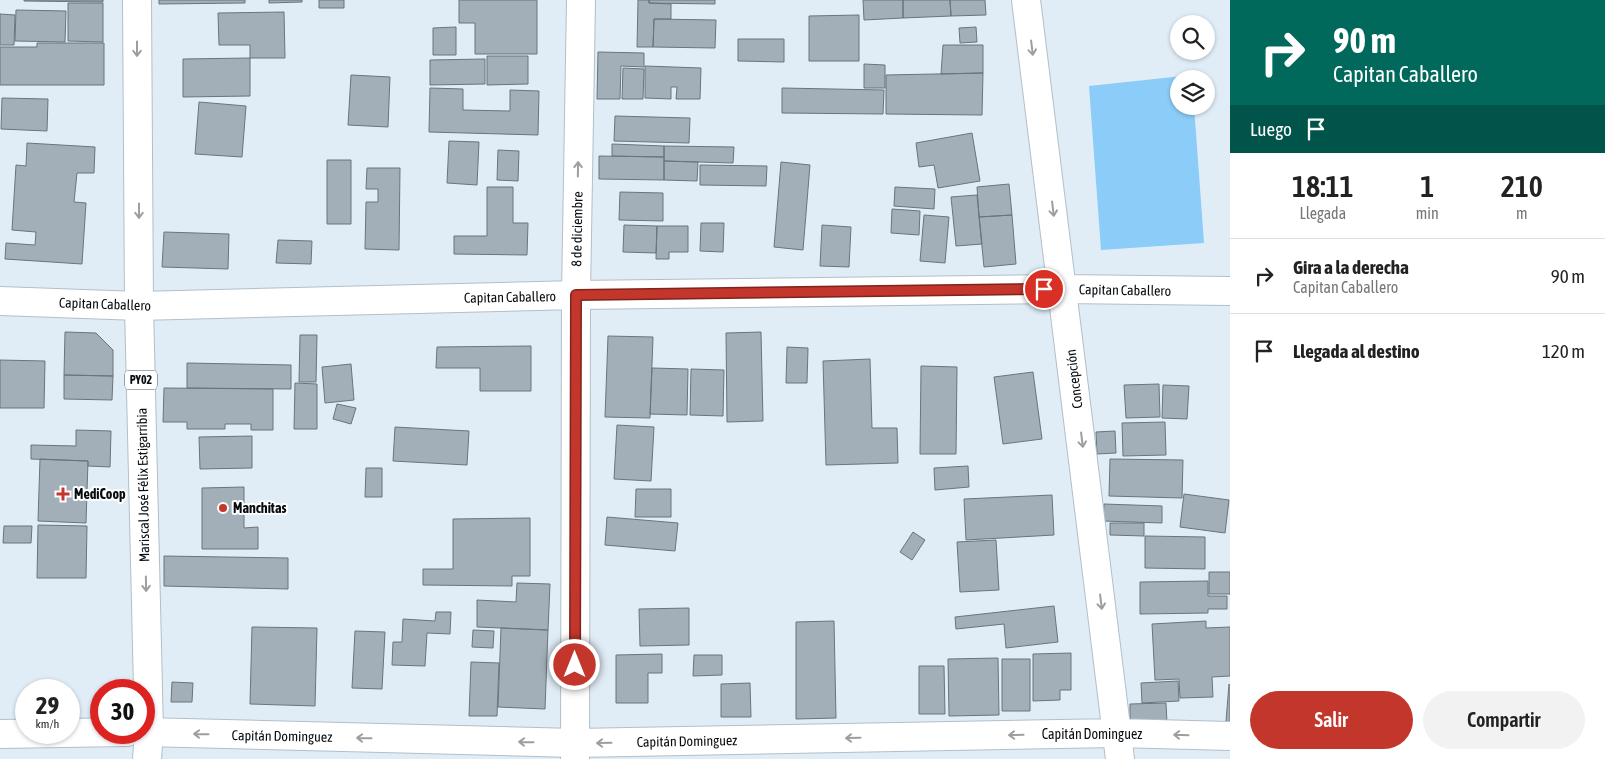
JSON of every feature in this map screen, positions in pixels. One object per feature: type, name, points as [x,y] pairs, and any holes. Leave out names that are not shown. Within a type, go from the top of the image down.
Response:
[{"type":"street","name":"Mariscal José Félix Estigarribia","points":[[137,0],[140,679]]},
{"type":"street","name":"8 de diciembre","points":[[572,754],[581,0]]},
{"type":"street","name":"Concepción","points":[[1026,0],[1118,746]]},
{"type":"street","name":"Capitan Caballero","points":[[0,301],[139,306],[576,295],[1063,289],[1230,291]]},
{"type":"street","name":"Capitán Dominguez","points":[[0,734],[90,733]]},
{"type":"street","name":"Capitán Dominguez","points":[[155,733],[572,754],[1118,746],[1230,736]]},
{"type":"street","name":"Mariscal José Félix Estigarribia","points":[[144,744],[148,759]]},
{"type":"shaded area","points":[[1170,77],[1170,115],[1195,115],[1204,243],[1101,250],[1089,86]]},
{"type":"building","points":[[103,0],[103,2],[24,1]]},
{"type":"building","points":[[159,0],[245,0],[245,3],[159,4]]},
{"type":"building","points":[[269,0],[302,0],[302,2],[269,3]]},
{"type":"building","points":[[319,0],[344,0],[344,8],[319,8]]},
{"type":"building","points":[[459,0],[537,0],[537,54],[475,54],[475,23],[459,23]]},
{"type":"building","points":[[638,0],[649,0],[649,3],[671,4],[671,19],[654,19],[653,47],[637,47]]},
{"type":"building","points":[[649,0],[715,0],[715,4],[649,3]]},
{"type":"building","points":[[863,0],[903,0],[903,18],[864,20]]},
{"type":"building","points":[[903,0],[950,0],[951,16],[903,18]]},
{"type":"building","points":[[950,0],[985,0],[986,15],[951,16]]},
{"type":"building","points":[[68,3],[103,3],[103,42],[68,41]]},
{"type":"building","points":[[16,10],[66,11],[65,42],[15,41]]},
{"type":"building","points":[[284,12],[285,58],[250,58],[250,45],[219,45],[218,13]]},
{"type":"building","points":[[0,14],[15,15],[14,45],[0,45]]},
{"type":"building","points":[[859,15],[859,61],[809,61],[809,16]]},
{"type":"building","points":[[654,19],[716,20],[715,48],[653,47]]},
{"type":"building","points":[[456,27],[456,55],[433,55],[433,28]]},
{"type":"building","points":[[976,27],[977,42],[960,43],[959,28]]},
{"type":"building","points":[[738,39],[784,39],[784,62],[738,61]]},
{"type":"building","points":[[37,43],[104,43],[104,85],[0,85],[0,47],[37,47]]},
{"type":"building","points":[[943,45],[983,45],[983,73],[941,74]]},
{"type":"building","points":[[598,52],[644,53],[644,67],[621,66],[620,99],[597,99]]},
{"type":"building","points":[[487,56],[528,56],[528,84],[487,85]]},
{"type":"building","points":[[250,58],[250,96],[183,97],[183,59]]},
{"type":"building","points":[[485,59],[485,84],[430,85],[430,60]]},
{"type":"building","points":[[864,64],[885,65],[885,88],[864,88]]},
{"type":"building","points":[[645,66],[701,68],[700,99],[676,99],[677,87],[671,87],[671,99],[645,98]]},
{"type":"building","points":[[623,68],[644,69],[643,99],[622,99]]},
{"type":"building","points":[[983,73],[982,115],[886,114],[886,75]]},
{"type":"building","points":[[351,75],[390,77],[388,127],[348,125]]},
{"type":"building","points":[[430,88],[463,89],[463,110],[510,111],[510,90],[539,91],[538,135],[429,132]]},
{"type":"building","points":[[782,88],[884,90],[883,114],[782,113]]},
{"type":"building","points":[[2,98],[48,99],[47,131],[1,129]]},
{"type":"building","points":[[199,102],[246,106],[242,157],[195,154]]},
{"type":"building","points":[[615,116],[690,118],[689,143],[614,141]]},
{"type":"building","points":[[972,133],[980,181],[938,188],[934,165],[919,167],[916,143]]},
{"type":"building","points":[[449,141],[479,142],[477,185],[447,183]]},
{"type":"building","points":[[27,143],[95,147],[94,173],[77,173],[74,202],[86,203],[82,264],[5,259],[6,243],[35,245],[36,232],[12,230],[16,165],[26,166]]},
{"type":"building","points":[[612,144],[664,146],[664,157],[612,156]]},
{"type":"building","points":[[664,146],[734,147],[733,163],[664,161]]},
{"type":"building","points":[[498,150],[519,151],[518,181],[497,180]]},
{"type":"building","points":[[599,156],[664,157],[664,180],[599,179]]},
{"type":"building","points":[[327,160],[351,160],[351,224],[327,224]]},
{"type":"building","points":[[664,161],[698,162],[697,181],[664,180]]},
{"type":"building","points":[[781,162],[810,165],[803,250],[774,247]]},
{"type":"building","points":[[700,165],[767,166],[766,186],[700,185]]},
{"type":"building","points":[[367,168],[400,168],[399,250],[365,249],[366,202],[378,202],[378,189],[366,189]]},
{"type":"building","points":[[1009,184],[1012,215],[979,217],[977,187]]},
{"type":"building","points":[[487,187],[513,187],[513,223],[528,223],[527,255],[454,254],[454,236],[487,236]]},
{"type":"building","points":[[895,187],[935,189],[934,209],[894,206]]},
{"type":"building","points":[[620,192],[663,193],[663,221],[619,220]]},
{"type":"building","points":[[977,195],[982,244],[956,246],[951,197]]},
{"type":"building","points":[[892,209],[920,211],[919,235],[891,233]]},
{"type":"building","points":[[924,215],[949,217],[945,263],[920,261]]},
{"type":"building","points":[[1012,215],[1016,264],[984,267],[979,217]]},
{"type":"building","points":[[701,223],[724,223],[723,252],[700,251]]},
{"type":"building","points":[[624,225],[657,226],[656,253],[623,252]]},
{"type":"building","points":[[822,225],[851,227],[849,267],[820,266]]},
{"type":"building","points":[[657,226],[688,226],[688,252],[669,252],[669,259],[656,259]]},
{"type":"building","points":[[164,232],[229,234],[228,269],[162,267]]},
{"type":"building","points":[[278,240],[312,241],[311,264],[276,263]]},
{"type":"building","points":[[65,332],[96,333],[113,350],[113,376],[64,375]]},
{"type":"building","points":[[761,332],[763,421],[727,422],[726,333]]},
{"type":"building","points":[[300,335],[317,335],[316,382],[299,382]]},
{"type":"building","points":[[608,336],[653,337],[650,418],[605,417]]},
{"type":"building","points":[[531,346],[531,391],[480,391],[480,368],[436,368],[437,347]]},
{"type":"building","points":[[787,347],[808,348],[807,383],[786,383]]},
{"type":"building","points":[[870,359],[872,428],[897,428],[898,463],[826,465],[823,361]]},
{"type":"building","points":[[0,360],[45,361],[44,408],[0,408]]},
{"type":"building","points":[[187,363],[291,365],[291,389],[187,388]]},
{"type":"building","points":[[351,364],[354,400],[325,403],[322,367]]},
{"type":"building","points":[[921,366],[957,367],[956,454],[920,454]]},
{"type":"building","points":[[652,368],[688,369],[687,415],[650,414]]},
{"type":"building","points":[[691,369],[724,370],[723,416],[690,415]]},
{"type":"building","points":[[1033,372],[1042,439],[1003,444],[994,377]]},
{"type":"building","points":[[64,375],[113,376],[112,400],[64,399]]},
{"type":"building","points":[[295,383],[317,384],[317,429],[294,429]]},
{"type":"building","points":[[1159,384],[1160,417],[1126,418],[1124,385]]},
{"type":"building","points":[[1163,385],[1189,386],[1187,419],[1162,418]]},
{"type":"building","points":[[164,388],[273,389],[273,430],[251,430],[251,424],[225,424],[225,429],[187,429],[187,422],[163,422]]},
{"type":"building","points":[[337,404],[356,408],[351,424],[333,419]]},
{"type":"building","points":[[1165,422],[1166,455],[1123,456],[1122,423]]},
{"type":"building","points":[[617,425],[654,427],[651,481],[614,479]]},
{"type":"building","points":[[395,427],[469,431],[467,465],[393,461]]},
{"type":"building","points":[[76,430],[111,431],[110,467],[88,466],[88,461],[31,459],[31,445],[76,446]]},
{"type":"building","points":[[1115,431],[1116,453],[1097,454],[1096,432]]},
{"type":"building","points":[[252,436],[252,468],[200,469],[199,437]]},
{"type":"building","name":"MediCoop","points":[[40,459],[88,461],[86,523],[38,521]]},
{"type":"building","points":[[1110,459],[1183,460],[1182,498],[1109,496]]},
{"type":"building","points":[[968,466],[969,487],[935,490],[934,468]]},
{"type":"building","points":[[366,468],[382,468],[382,497],[365,497]]},
{"type":"building","name":"Manchitas","points":[[244,487],[244,528],[258,527],[258,549],[202,549],[202,488]]},
{"type":"building","points":[[636,489],[671,489],[671,517],[635,517]]},
{"type":"building","points":[[1184,494],[1229,500],[1225,533],[1180,527]]},
{"type":"building","points":[[1052,495],[1054,535],[966,540],[964,499]]},
{"type":"building","points":[[1104,504],[1162,506],[1162,523],[1103,521]]},
{"type":"building","points":[[607,517],[678,523],[675,551],[605,545]]},
{"type":"building","points":[[530,518],[530,576],[512,576],[512,586],[423,585],[423,569],[453,569],[453,519]]},
{"type":"building","points":[[1110,523],[1144,523],[1144,536],[1110,535]]},
{"type":"building","points":[[38,525],[87,526],[86,578],[37,578]]},
{"type":"building","points":[[4,526],[32,526],[31,543],[3,543]]},
{"type":"building","points":[[913,532],[925,540],[912,560],[900,552]]},
{"type":"building","points":[[1145,536],[1205,537],[1205,569],[1145,568]]},
{"type":"building","points":[[996,540],[999,590],[960,592],[957,542]]},
{"type":"building","points":[[164,556],[288,558],[288,589],[164,586]]},
{"type":"building","points":[[1209,572],[1230,572],[1230,594],[1209,594]]},
{"type":"building","points":[[1208,581],[1208,596],[1227,596],[1227,609],[1208,609],[1208,613],[1140,614],[1140,582]]},
{"type":"building","points":[[517,583],[550,584],[548,630],[477,627],[477,600],[516,602]]},
{"type":"building","points":[[1054,606],[1058,642],[1006,648],[1004,624],[956,629],[955,617]]},
{"type":"building","points":[[689,608],[689,645],[640,646],[639,609]]},
{"type":"building","points":[[436,612],[451,612],[450,634],[427,633],[425,666],[392,665],[393,642],[402,642],[403,619],[435,621]]},
{"type":"building","points":[[834,621],[836,718],[796,719],[796,622]]},
{"type":"building","points":[[1206,621],[1206,628],[1230,627],[1230,676],[1212,677],[1213,697],[1180,698],[1179,679],[1155,680],[1152,624]]},
{"type":"building","points":[[252,627],[317,628],[315,706],[250,704]]},
{"type":"building","points":[[501,628],[548,630],[545,709],[498,707]]},
{"type":"building","points":[[473,630],[494,631],[493,648],[472,647]]},
{"type":"building","points":[[355,631],[385,632],[382,689],[352,688]]},
{"type":"building","points":[[1071,653],[1071,690],[1060,690],[1060,700],[1033,701],[1033,654]]},
{"type":"building","points":[[662,654],[662,673],[648,673],[648,703],[616,703],[616,655]]},
{"type":"building","points":[[694,655],[722,655],[722,675],[693,676]]},
{"type":"building","points":[[998,658],[999,715],[949,716],[948,659]]},
{"type":"building","points":[[1002,659],[1030,659],[1030,711],[1002,711]]},
{"type":"building","points":[[471,662],[499,663],[497,716],[469,716]]},
{"type":"building","points":[[919,666],[944,666],[945,714],[919,714]]},
{"type":"building","points":[[1178,681],[1179,701],[1142,703],[1141,683]]},
{"type":"building","points":[[172,682],[193,683],[192,702],[171,702]]},
{"type":"building","points":[[750,683],[751,717],[721,717],[721,684]]},
{"type":"building","points":[[1230,685],[1230,722],[1226,721]]},
{"type":"building","points":[[1166,703],[1167,723],[1130,724],[1130,704]]},
{"type":"place","name":"MediCoop","points":[[63,494]]},
{"type":"place","name":"Manchitas","points":[[223,508]]},
{"type":"route","points":[[575,665],[576,295],[1044,289]]}]
